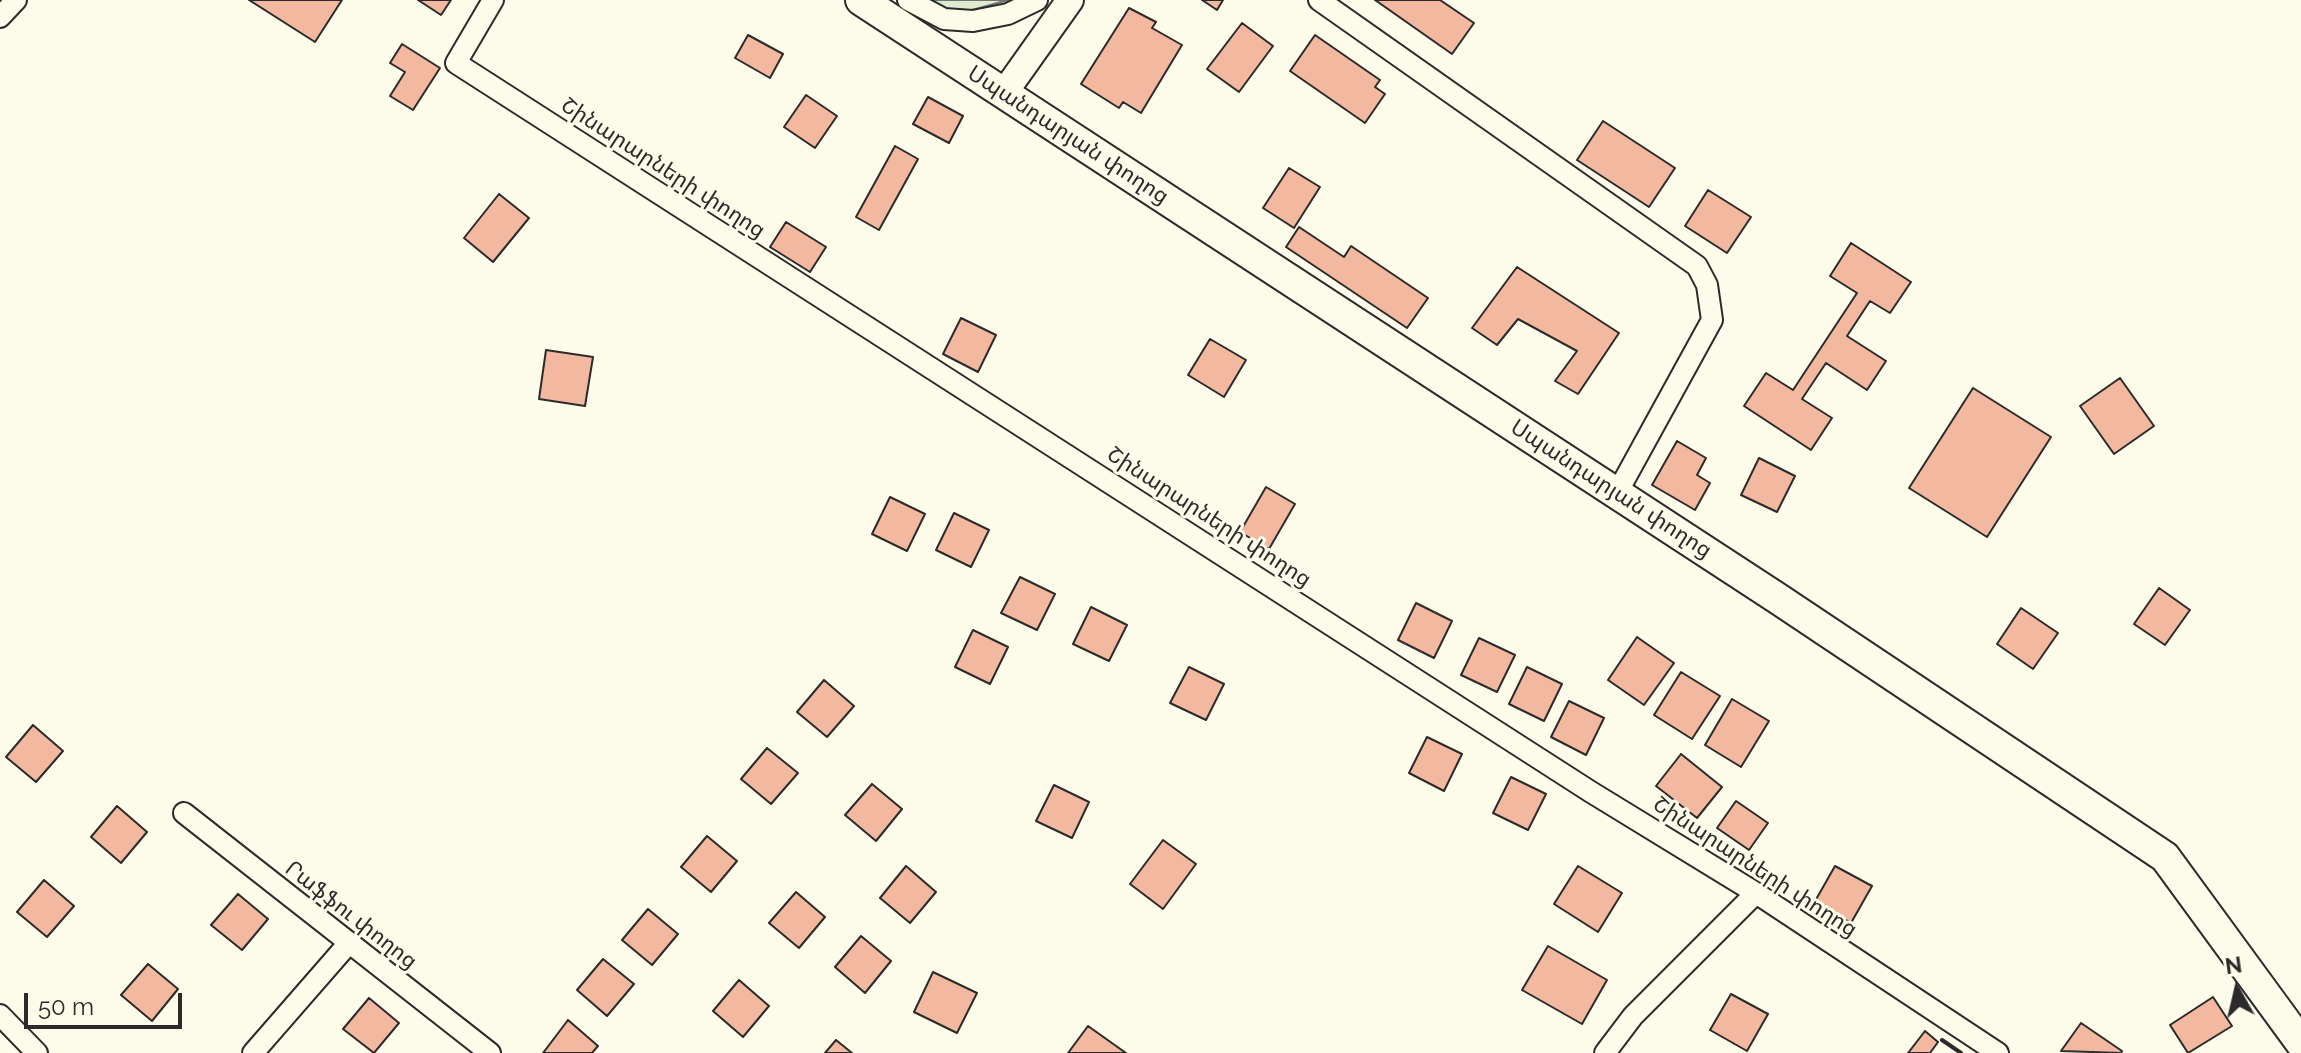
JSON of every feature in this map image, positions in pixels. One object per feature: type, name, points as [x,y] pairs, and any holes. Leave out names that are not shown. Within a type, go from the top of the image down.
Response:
[{"type":"main road","name":"Սպանդարյան փողոց","points":[[861,0],[1617,493],[2165,857],[2301,1043]]},
{"type":"street","points":[[0,17],[16,0]]},
{"type":"street","name":"Շինարարների փողոց","points":[[493,0],[456,63],[1591,792],[1756,893],[1998,1053]]},
{"type":"street","points":[[908,0],[944,19],[973,21],[1008,14],[1037,0]]},
{"type":"street","points":[[1004,93],[1070,0]]},
{"type":"street","points":[[1319,0],[1697,266],[1707,285],[1712,320],[1617,493]]},
{"type":"street","name":"Րաֆֆու փողոց","points":[[184,813],[490,1053]]},
{"type":"street","points":[[1605,1053],[1633,1016],[1756,893]]},
{"type":"street","points":[[253,1053],[348,944]]},
{"type":"street","points":[[0,1017],[37,1053]]},
{"type":"green space","points":[[921,0],[1008,0],[947,17]]},
{"type":"building","points":[[249,0],[342,0],[315,42]]},
{"type":"building","points":[[418,0],[451,0],[441,15]]},
{"type":"building","points":[[1202,0],[1223,0],[1217,10]]},
{"type":"building","points":[[1375,0],[1440,0],[1474,23],[1452,54]]},
{"type":"building","points":[[1129,8],[1156,22],[1152,28],[1182,45],[1141,113],[1123,102],[1119,108],[1081,84]]},
{"type":"building","points":[[1242,23],[1273,46],[1239,92],[1207,69]]},
{"type":"building","points":[[748,35],[783,54],[770,78],[735,58]]},
{"type":"building","points":[[1315,35],[1380,80],[1375,87],[1385,94],[1365,123],[1290,71]]},
{"type":"building","points":[[402,44],[440,68],[413,110],[390,96],[405,72],[390,63]]},
{"type":"building","points":[[806,95],[837,116],[815,148],[784,127]]},
{"type":"building","points":[[928,97],[963,116],[949,143],[913,124]]},
{"type":"building","points":[[1603,121],[1675,168],[1649,207],[1577,160]]},
{"type":"building","points":[[895,146],[918,159],[879,230],[856,217]]},
{"type":"building","points":[[1289,168],[1320,187],[1294,228],[1263,208]]},
{"type":"building","points":[[1708,190],[1751,217],[1727,253],[1685,226]]},
{"type":"building","points":[[499,194],[529,218],[493,262],[464,238]]},
{"type":"building","points":[[786,222],[826,247],[810,272],[770,247]]},
{"type":"building","points":[[1299,227],[1344,257],[1351,246],[1428,298],[1407,328],[1286,247]]},
{"type":"building","points":[[1851,243],[1911,282],[1890,313],[1870,301],[1847,336],[1886,361],[1867,390],[1826,363],[1802,399],[1832,418],[1811,450],[1744,406],[1766,373],[1793,390],[1857,293],[1830,276]]},
{"type":"building","points":[[1517,267],[1619,333],[1578,394],[1555,381],[1577,351],[1518,319],[1497,345],[1472,328]]},
{"type":"building","points":[[961,318],[996,335],[978,372],[943,354]]},
{"type":"building","points":[[1210,339],[1246,360],[1224,397],[1188,375]]},
{"type":"building","points":[[546,350],[593,357],[585,406],[539,399]]},
{"type":"building","points":[[2120,378],[2154,426],[2114,454],[2080,406]]},
{"type":"building","points":[[1973,388],[2051,437],[1987,537],[1909,488]]},
{"type":"building","points":[[1677,441],[1706,458],[1697,475],[1710,483],[1695,510],[1652,485]]},
{"type":"building","points":[[1759,458],[1795,476],[1777,512],[1741,495]]},
{"type":"building","points":[[1266,487],[1295,504],[1269,549],[1240,532]]},
{"type":"building","points":[[890,497],[925,514],[907,551],[872,534]]},
{"type":"building","points":[[954,513],[989,530],[971,567],[936,550]]},
{"type":"building","points":[[1020,577],[1055,594],[1037,630],[1001,613]]},
{"type":"building","points":[[2159,588],[2190,610],[2165,645],[2134,624]]},
{"type":"building","points":[[1416,603],[1452,621],[1434,658],[1398,640]]},
{"type":"building","points":[[1091,607],[1127,625],[1109,661],[1073,644]]},
{"type":"building","points":[[2021,608],[2058,633],[2033,669],[1997,644]]},
{"type":"building","points":[[973,630],[1008,647],[990,684],[955,667]]},
{"type":"building","points":[[1637,637],[1674,663],[1644,705],[1608,680]]},
{"type":"building","points":[[1479,638],[1515,655],[1497,692],[1461,675]]},
{"type":"building","points":[[1189,667],[1224,684],[1206,720],[1170,703]]},
{"type":"building","points":[[1527,667],[1562,684],[1544,721],[1509,704]]},
{"type":"building","points":[[1681,672],[1720,696],[1692,739],[1654,715]]},
{"type":"building","points":[[824,680],[854,706],[827,737],[797,712]]},
{"type":"building","points":[[1732,699],[1769,721],[1741,767],[1705,745]]},
{"type":"building","points":[[1569,701],[1604,718],[1586,755],[1551,737]]},
{"type":"building","points":[[33,725],[63,751],[36,782],[6,757]]},
{"type":"building","points":[[1427,737],[1462,754],[1444,791],[1409,773]]},
{"type":"building","points":[[767,748],[798,773],[771,804],[741,779]]},
{"type":"building","points":[[1681,754],[1722,787],[1697,818],[1656,786]]},
{"type":"building","points":[[1511,777],[1546,794],[1528,830],[1493,813]]},
{"type":"building","points":[[872,784],[902,809],[876,841],[845,815]]},
{"type":"building","points":[[1054,785],[1089,802],[1072,838],[1036,821]]},
{"type":"building","points":[[1736,801],[1768,823],[1749,850],[1717,828]]},
{"type":"building","points":[[117,806],[147,832],[121,863],[91,837]]},
{"type":"building","points":[[707,836],[737,861],[711,892],[681,867]]},
{"type":"building","points":[[1163,840],[1196,864],[1163,909],[1130,884]]},
{"type":"building","points":[[906,866],[936,892],[910,923],[880,898]]},
{"type":"building","points":[[1578,866],[1622,893],[1598,932],[1554,904]]},
{"type":"building","points":[[1835,866],[1872,886],[1851,923],[1814,903]]},
{"type":"building","points":[[44,880],[74,906],[47,937],[17,912]]},
{"type":"building","points":[[796,892],[825,917],[799,948],[769,923]]},
{"type":"building","points":[[238,894],[268,919],[242,950],[211,925]]},
{"type":"building","points":[[648,909],[678,934],[652,965],[622,940]]},
{"type":"building","points":[[861,936],[891,961],[865,993],[835,967]]},
{"type":"building","points":[[1548,946],[1607,980],[1582,1024],[1522,990]]},
{"type":"building","points":[[603,959],[634,984],[607,1016],[577,990]]},
{"type":"building","points":[[148,964],[178,989],[152,1021],[121,995]]},
{"type":"building","points":[[933,972],[977,993],[957,1033],[914,1012]]},
{"type":"building","points":[[739,980],[769,1006],[743,1037],[713,1011]]},
{"type":"building","points":[[1731,994],[1768,1014],[1747,1051],[1710,1030]]},
{"type":"building","points":[[2213,997],[2232,1026],[2188,1053],[2170,1025]]},
{"type":"building","points":[[369,998],[399,1023],[374,1053],[343,1029]]},
{"type":"building","points":[[568,1020],[598,1046],[592,1053],[543,1053]]},
{"type":"building","points":[[2081,1023],[2122,1051],[2121,1053],[2061,1051]]},
{"type":"building","points":[[1088,1026],[1126,1053],[1068,1053]]},
{"type":"building","points":[[1925,1031],[1938,1042],[1930,1053],[1908,1053]]},
{"type":"building","points":[[836,1040],[852,1053],[825,1053]]},
{"type":"wall","points":[[1942,1040],[1961,1053]]}]
